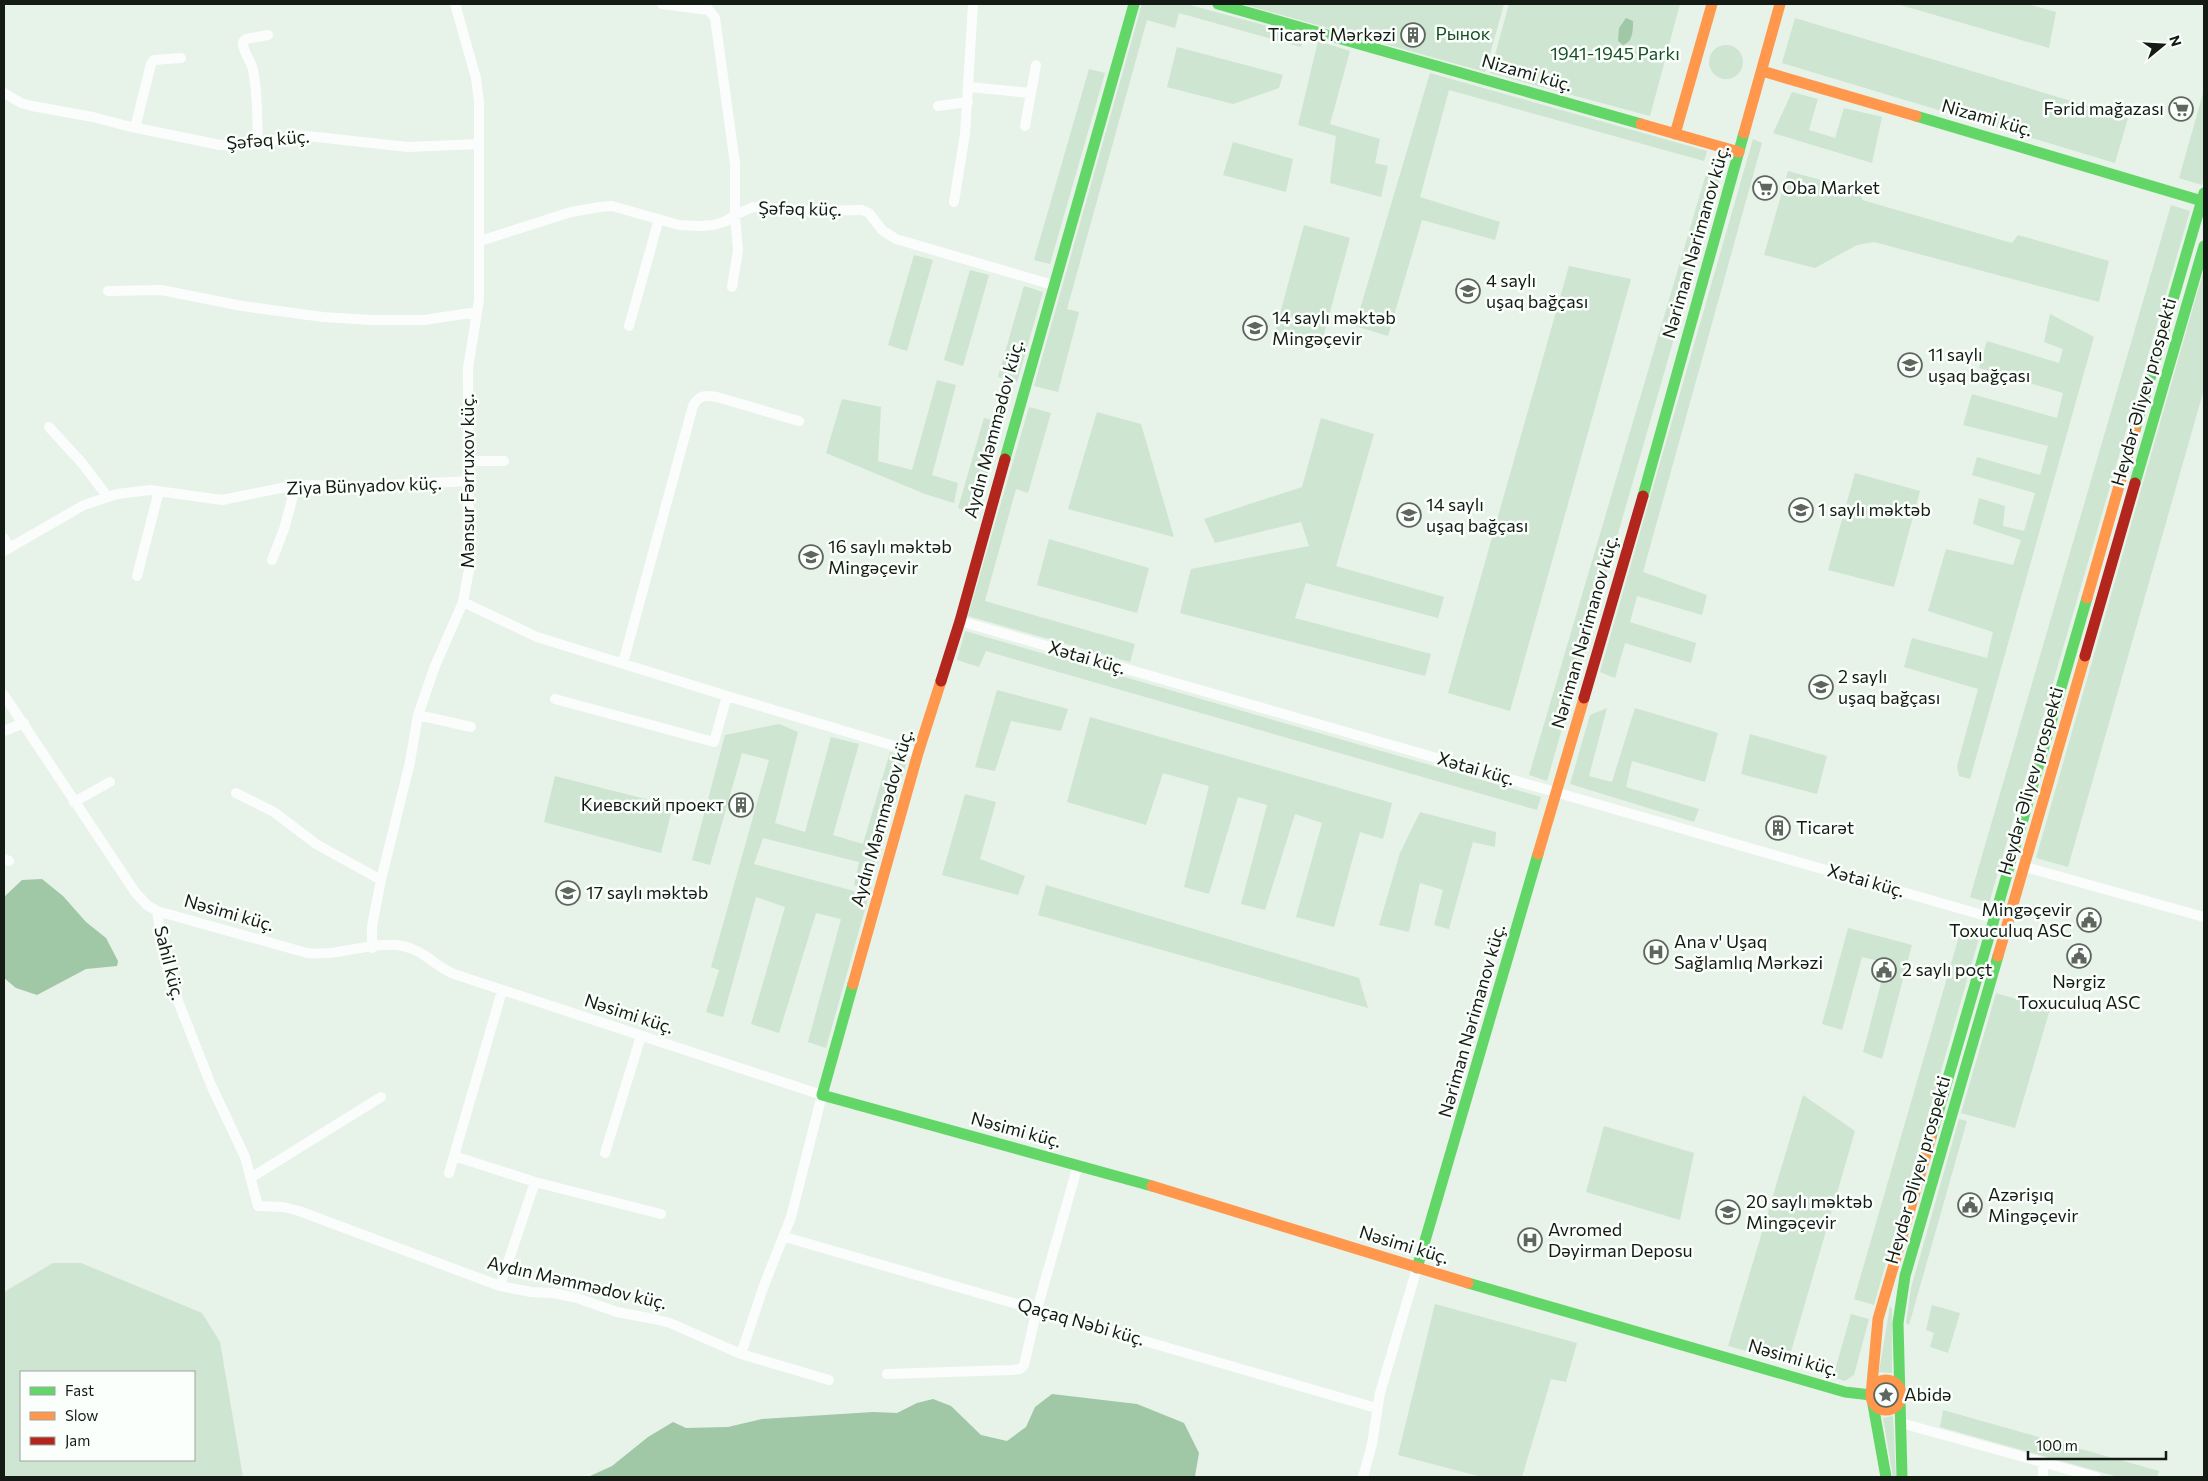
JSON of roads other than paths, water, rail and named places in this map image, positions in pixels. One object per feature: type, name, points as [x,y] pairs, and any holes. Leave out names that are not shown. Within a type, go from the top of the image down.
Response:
[{"type":"street","name":"Mənsur Fərruxov küç.","points":[[372,948],[372,926],[381,880],[410,762],[418,715],[435,666],[463,602],[470,561],[468,368],[479,300],[478,102],[476,78],[455,4]]},
{"type":"street","points":[[662,4],[709,10],[715,18],[733,142],[738,251],[732,287]]},
{"type":"street","points":[[954,202],[965,134],[973,4]]},
{"type":"street","name":"Aydın Məmmədov küç.","points":[[822,1095],[918,753],[960,621],[1053,284],[1134,4]]},
{"type":"street","name":"Nizami küç.","points":[[1218,4],[1739,152]]},
{"type":"street","points":[[1675,134],[1712,4]]},
{"type":"street","name":"Nəriman Nərimanov küç.","points":[[1417,1268],[1557,792],[1780,4]]},
{"type":"street","points":[[258,144],[254,71],[243,42],[246,39],[268,35]]},
{"type":"street","points":[[135,128],[151,64],[154,60],[181,58]]},
{"type":"street","points":[[1025,126],[1036,65]]},
{"type":"street","name":"Nizami küç.","points":[[1762,71],[2204,199]]},
{"type":"street","points":[[969,87],[1030,94]]},
{"type":"street","name":"Şəfəq küç.","points":[[4,93],[21,103],[32,106],[94,117],[135,128],[220,145],[258,144],[298,135],[408,147],[479,144]]},
{"type":"street","points":[[938,106],[968,102]]},
{"type":"street","name":"Heydər Əliyev prospekti","points":[[1886,1477],[1871,1397],[1878,1319],[1993,918],[2204,199]]},
{"type":"street","name":"Şəfəq küç.","points":[[480,241],[572,212],[612,206],[679,225],[714,225],[726,222],[735,215],[753,207],[808,211],[862,210],[869,213],[882,230],[896,239],[1053,284]]},
{"type":"street","points":[[629,326],[659,219]]},
{"type":"street","name":"Heydər Əliyev prospekti","points":[[1902,1477],[1898,1323],[1905,1276],[2204,246]]},
{"type":"street","points":[[108,291],[161,290],[242,306],[323,317],[372,320],[424,320],[477,312]]},
{"type":"street","points":[[623,662],[693,406],[697,399],[704,395],[717,397],[799,422]]},
{"type":"street","points":[[49,428],[82,462],[107,496]]},
{"type":"street","points":[[470,461],[504,461]]},
{"type":"street","name":"Ziya Bünyadov küç.","points":[[7,549],[84,505],[107,496],[139,490],[222,500],[296,485],[367,486],[470,481]]},
{"type":"street","points":[[272,560],[284,529],[296,485]]},
{"type":"street","points":[[137,576],[158,491]]},
{"type":"street","points":[[4,538],[7,549]]},
{"type":"street","points":[[463,602],[537,637],[918,753]]},
{"type":"street","name":"Xətai küç.","points":[[960,621],[1993,918]]},
{"type":"street","name":"Sahil küç.","points":[[4,695],[135,892],[147,905],[157,911],[165,960],[178,1001],[211,1085],[245,1157],[252,1177],[258,1206]]},
{"type":"street","points":[[555,699],[714,742],[727,696]]},
{"type":"street","points":[[418,715],[471,727]]},
{"type":"street","points":[[4,731],[24,723]]},
{"type":"street","points":[[74,802],[110,782]]},
{"type":"street","points":[[236,793],[274,812],[316,844],[381,880]]},
{"type":"street","points":[[2010,862],[2204,917]]},
{"type":"street","name":"Nəsimi küç.","points":[[157,911],[307,953],[328,955],[391,945],[412,949],[448,971],[502,991],[822,1095],[1078,1165],[1417,1268],[1845,1392],[1871,1397]]},
{"type":"street","points":[[449,1173],[502,991]]},
{"type":"street","points":[[604,1153],[641,1036]]},
{"type":"street","points":[[741,1354],[763,1288],[792,1217],[822,1095]]},
{"type":"street","points":[[252,1177],[381,1097]]},
{"type":"street","points":[[454,1156],[535,1182],[662,1214]]},
{"type":"street","points":[[887,1374],[1020,1369],[1024,1365],[1037,1309],[1078,1165]]},
{"type":"street","points":[[500,1286],[535,1182]]},
{"type":"street","name":"Aydın Məmmədov küç.","points":[[258,1206],[299,1211],[500,1286],[531,1292],[553,1293],[577,1298],[617,1312],[654,1318],[741,1354],[829,1380]]},
{"type":"street","name":"Qaçaq Nəbi küç.","points":[[785,1237],[1376,1408]]},
{"type":"street","points":[[1362,1477],[1372,1444],[1376,1408],[1417,1268]]},
{"type":"street","points":[[1888,1381],[1897,1386],[1900,1395],[1898,1404],[1886,1410],[1877,1407],[1871,1397],[1874,1386],[1888,1381]]},
{"type":"street","points":[[1901,1423],[2096,1477]]},
{"type":"street","points":[[2043,1462],[2043,1477]]},
{"type":"place","name":"Ticarət Mərkəzi","points":[[1413,35]]},
{"type":"place","name":"Fərid mağazası","points":[[2181,109]]},
{"type":"place","name":"Oba Market","points":[[1765,188]]},
{"type":"place","name":"4 saylı uşaq bağçası","points":[[1468,291]]},
{"type":"place","name":"14 saylı məktəb Mingəçevir","points":[[1255,328]]},
{"type":"place","name":"11 saylı uşaq bağçası","points":[[1910,365]]},
{"type":"place","name":"1 saylı məktəb","points":[[1801,510]]},
{"type":"place","name":"14 saylı uşaq bağçası","points":[[1409,515]]},
{"type":"place","name":"16 saylı məktəb Mingəçevir","points":[[811,557]]},
{"type":"place","name":"2 saylı uşaq bağçası","points":[[1821,687]]},
{"type":"place","name":"Киевский проект","points":[[741,805]]},
{"type":"place","name":"Ticarət","points":[[1778,828]]},
{"type":"place","name":"17 saylı məktəb","points":[[568,893]]},
{"type":"place","name":"Mingəçevir Toxuculuq ASC","points":[[2089,920]]},
{"type":"place","name":"Ana v' Uşaq Sağlamlıq Mərkəzi","points":[[1656,952]]},
{"type":"place","name":"Nərgiz Toxuculuq ASC","points":[[2079,956]]},
{"type":"place","name":"2 saylı poçt","points":[[1884,970]]},
{"type":"place","name":"Azərişıq Mingəçevir","points":[[1970,1205]]},
{"type":"place","name":"20 saylı məktəb Mingəçevir","points":[[1728,1212]]},
{"type":"place","name":"Avromed Dəyirman Deposu","points":[[1530,1240]]},
{"type":"place","name":"Abidə","points":[[1886,1395]]},
{"type":"park label","name":"Рынок","points":[[1463,34]]},
{"type":"park label","name":"1941-1945 Parkı","points":[[1615,54]]}]
